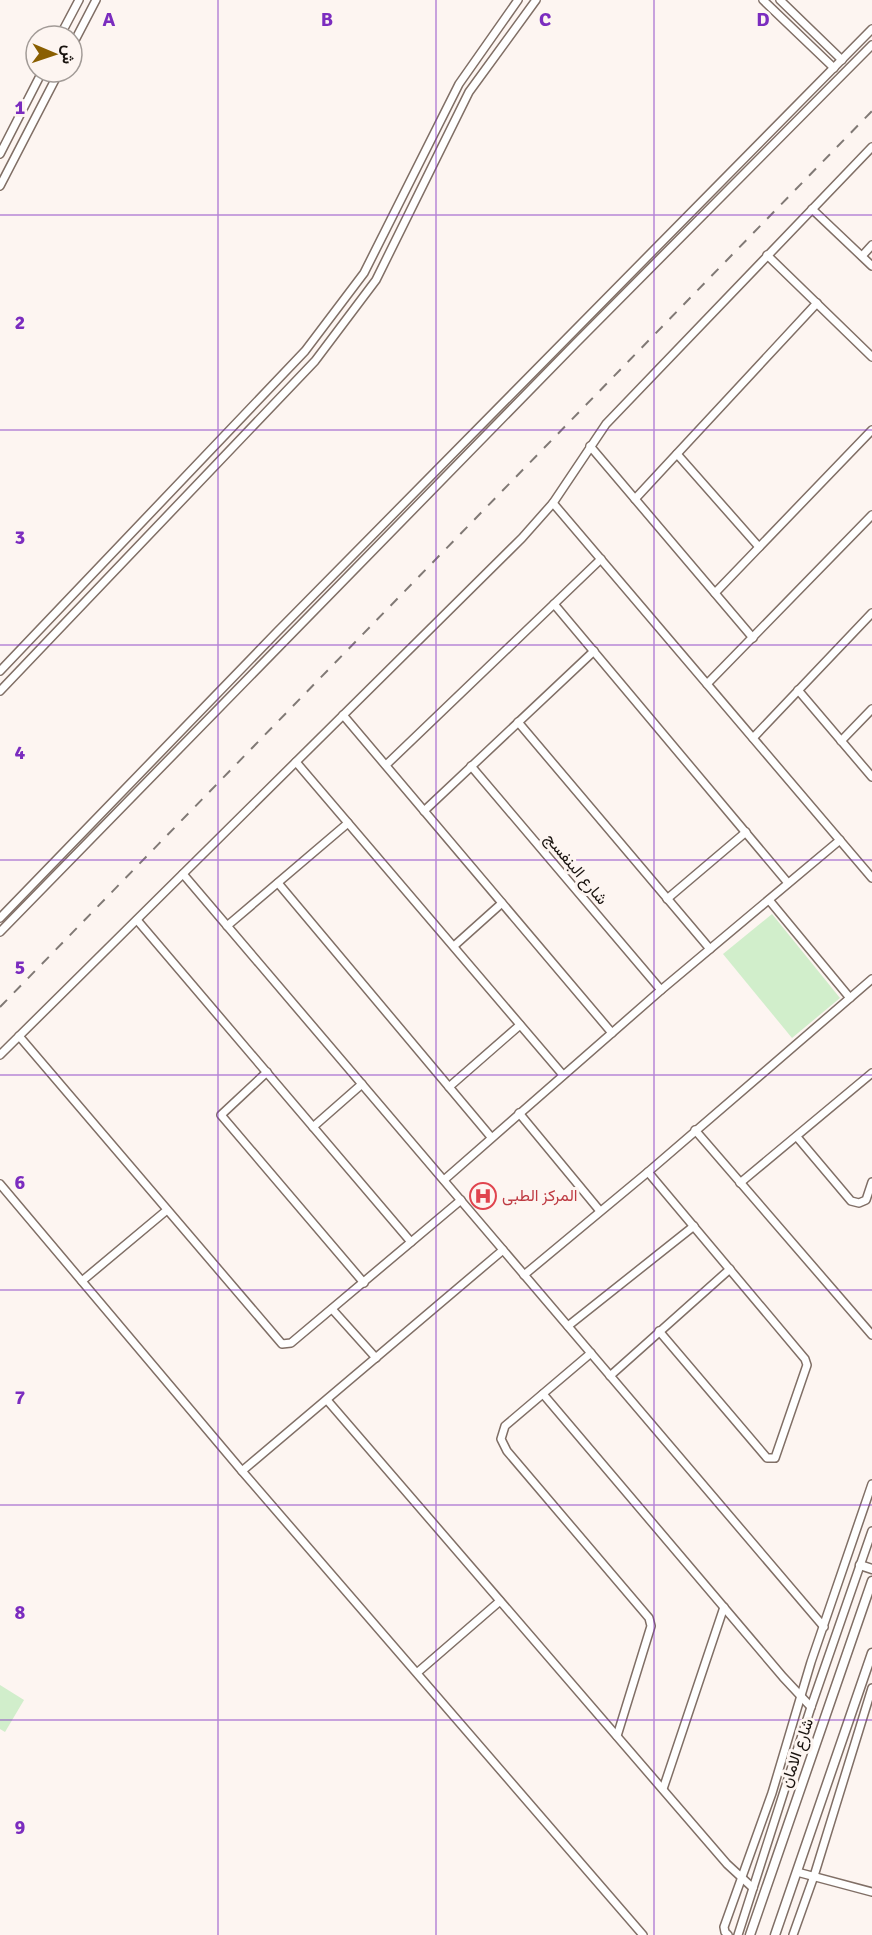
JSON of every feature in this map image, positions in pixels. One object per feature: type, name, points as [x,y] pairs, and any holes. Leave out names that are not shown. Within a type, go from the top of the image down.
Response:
[{"type":"street","points":[[66,24],[79,0]]},
{"type":"street","points":[[83,24],[96,0]]},
{"type":"street","points":[[0,671],[281,378],[317,335],[364,273],[453,94],[518,0]]},
{"type":"street","points":[[0,691],[308,369],[328,344],[369,291],[382,269],[469,92],[536,0]]},
{"type":"street","points":[[763,0],[834,68]]},
{"type":"street","points":[[780,0],[842,60]]},
{"type":"street","points":[[0,918],[277,632],[872,29]]},
{"type":"street","points":[[0,932],[583,336],[872,45]]},
{"type":"street","points":[[848,54],[856,62]]},
{"type":"street","points":[[0,154],[36,84]]},
{"type":"street","points":[[0,186],[53,84]]},
{"type":"street","points":[[0,1055],[522,538],[553,503],[606,424],[872,147]]},
{"type":"street","points":[[812,209],[872,266]]},
{"type":"street","points":[[862,256],[872,245]]},
{"type":"street","points":[[767,255],[872,357]]},
{"type":"street","points":[[635,499],[817,303]]},
{"type":"street","points":[[317,335],[328,344]]},
{"type":"street","points":[[715,593],[872,430]]},
{"type":"street","points":[[590,446],[753,638]]},
{"type":"street","points":[[677,454],[759,547]]},
{"type":"street","points":[[553,503],[872,878]]},
{"type":"street","points":[[707,684],[872,515]]},
{"type":"street","points":[[386,765],[601,559]]},
{"type":"street","points":[[554,604],[789,883]]},
{"type":"street","points":[[753,738],[872,613]]},
{"type":"street","points":[[424,811],[594,651]]},
{"type":"street","points":[[798,690],[872,777]]},
{"type":"street","points":[[841,741],[872,709]]},
{"type":"street","points":[[343,715],[612,1033]]},
{"type":"street","points":[[518,722],[710,949]]},
{"type":"street","points":[[296,762],[563,1075]]},
{"type":"street","name":"شارع البنفسج","points":[[471,766],[661,990]]},
{"type":"street","points":[[227,926],[348,823]]},
{"type":"street","points":[[668,899],[746,832]]},
{"type":"street","points":[[444,1180],[661,990],[840,840]]},
{"type":"street","points":[[183,874],[824,1627]]},
{"type":"street","points":[[278,883],[491,1137]]},
{"type":"street","points":[[769,900],[850,998]]},
{"type":"street","points":[[454,946],[502,903]]},
{"type":"street","points":[[137,920],[411,1242]]},
{"type":"street","points":[[524,1275],[648,1172],[872,979]]},
{"type":"street","points":[[449,1087],[520,1025]]},
{"type":"street","points":[[19,1036],[282,1344],[291,1343],[461,1200]]},
{"type":"street","points":[[267,1072],[221,1115],[364,1283]]},
{"type":"street","points":[[740,1183],[872,1073]]},
{"type":"street","points":[[313,1127],[362,1084]]},
{"type":"street","points":[[519,1113],[600,1211]]},
{"type":"street","points":[[695,1130],[872,1335]]},
{"type":"street","points":[[797,1137],[851,1201],[859,1203],[866,1200],[872,1182]]},
{"type":"street","points":[[648,1172],[802,1354],[807,1365],[775,1458],[767,1458],[659,1331]]},
{"type":"street","points":[[0,1184],[242,1471],[643,1935]]},
{"type":"street","points":[[82,1281],[167,1210]]},
{"type":"street","points":[[568,1326],[694,1226]]},
{"type":"street","points":[[242,1471],[503,1250]]},
{"type":"street","points":[[610,1376],[730,1269]]},
{"type":"street","points":[[332,1309],[376,1358]]},
{"type":"street","points":[[591,1353],[505,1426],[501,1435],[503,1445],[651,1622],[617,1736]]},
{"type":"street","points":[[543,1394],[812,1707]]},
{"type":"street","points":[[327,1400],[663,1789],[742,1879],[753,1888]]},
{"type":"street","points":[[728,1935],[724,1932],[724,1927],[742,1879],[872,1484]]},
{"type":"street","points":[[738,1935],[872,1531]]},
{"type":"street","points":[[860,1564],[872,1569]]},
{"type":"street","name":"شارع الامان","points":[[750,1935],[872,1581]]},
{"type":"street","points":[[418,1672],[500,1601]]},
{"type":"street","points":[[663,1789],[724,1607]]},
{"type":"street","points":[[775,1935],[872,1653]]},
{"type":"street","points":[[793,1935],[814,1876],[872,1688]]},
{"type":"street","points":[[797,1872],[872,1892]]},
{"type":"street","points":[[744,1915],[755,1920]]},
{"type":"green space","points":[[772,914],[840,998],[792,1038],[723,954]]},
{"type":"green space","points":[[0,1685],[24,1700],[5,1732],[0,1729]]},
{"type":"railway","points":[[0,1007],[872,111]]},
{"type":"place","name":"المركز الطبى","points":[[483,1196]]}]
